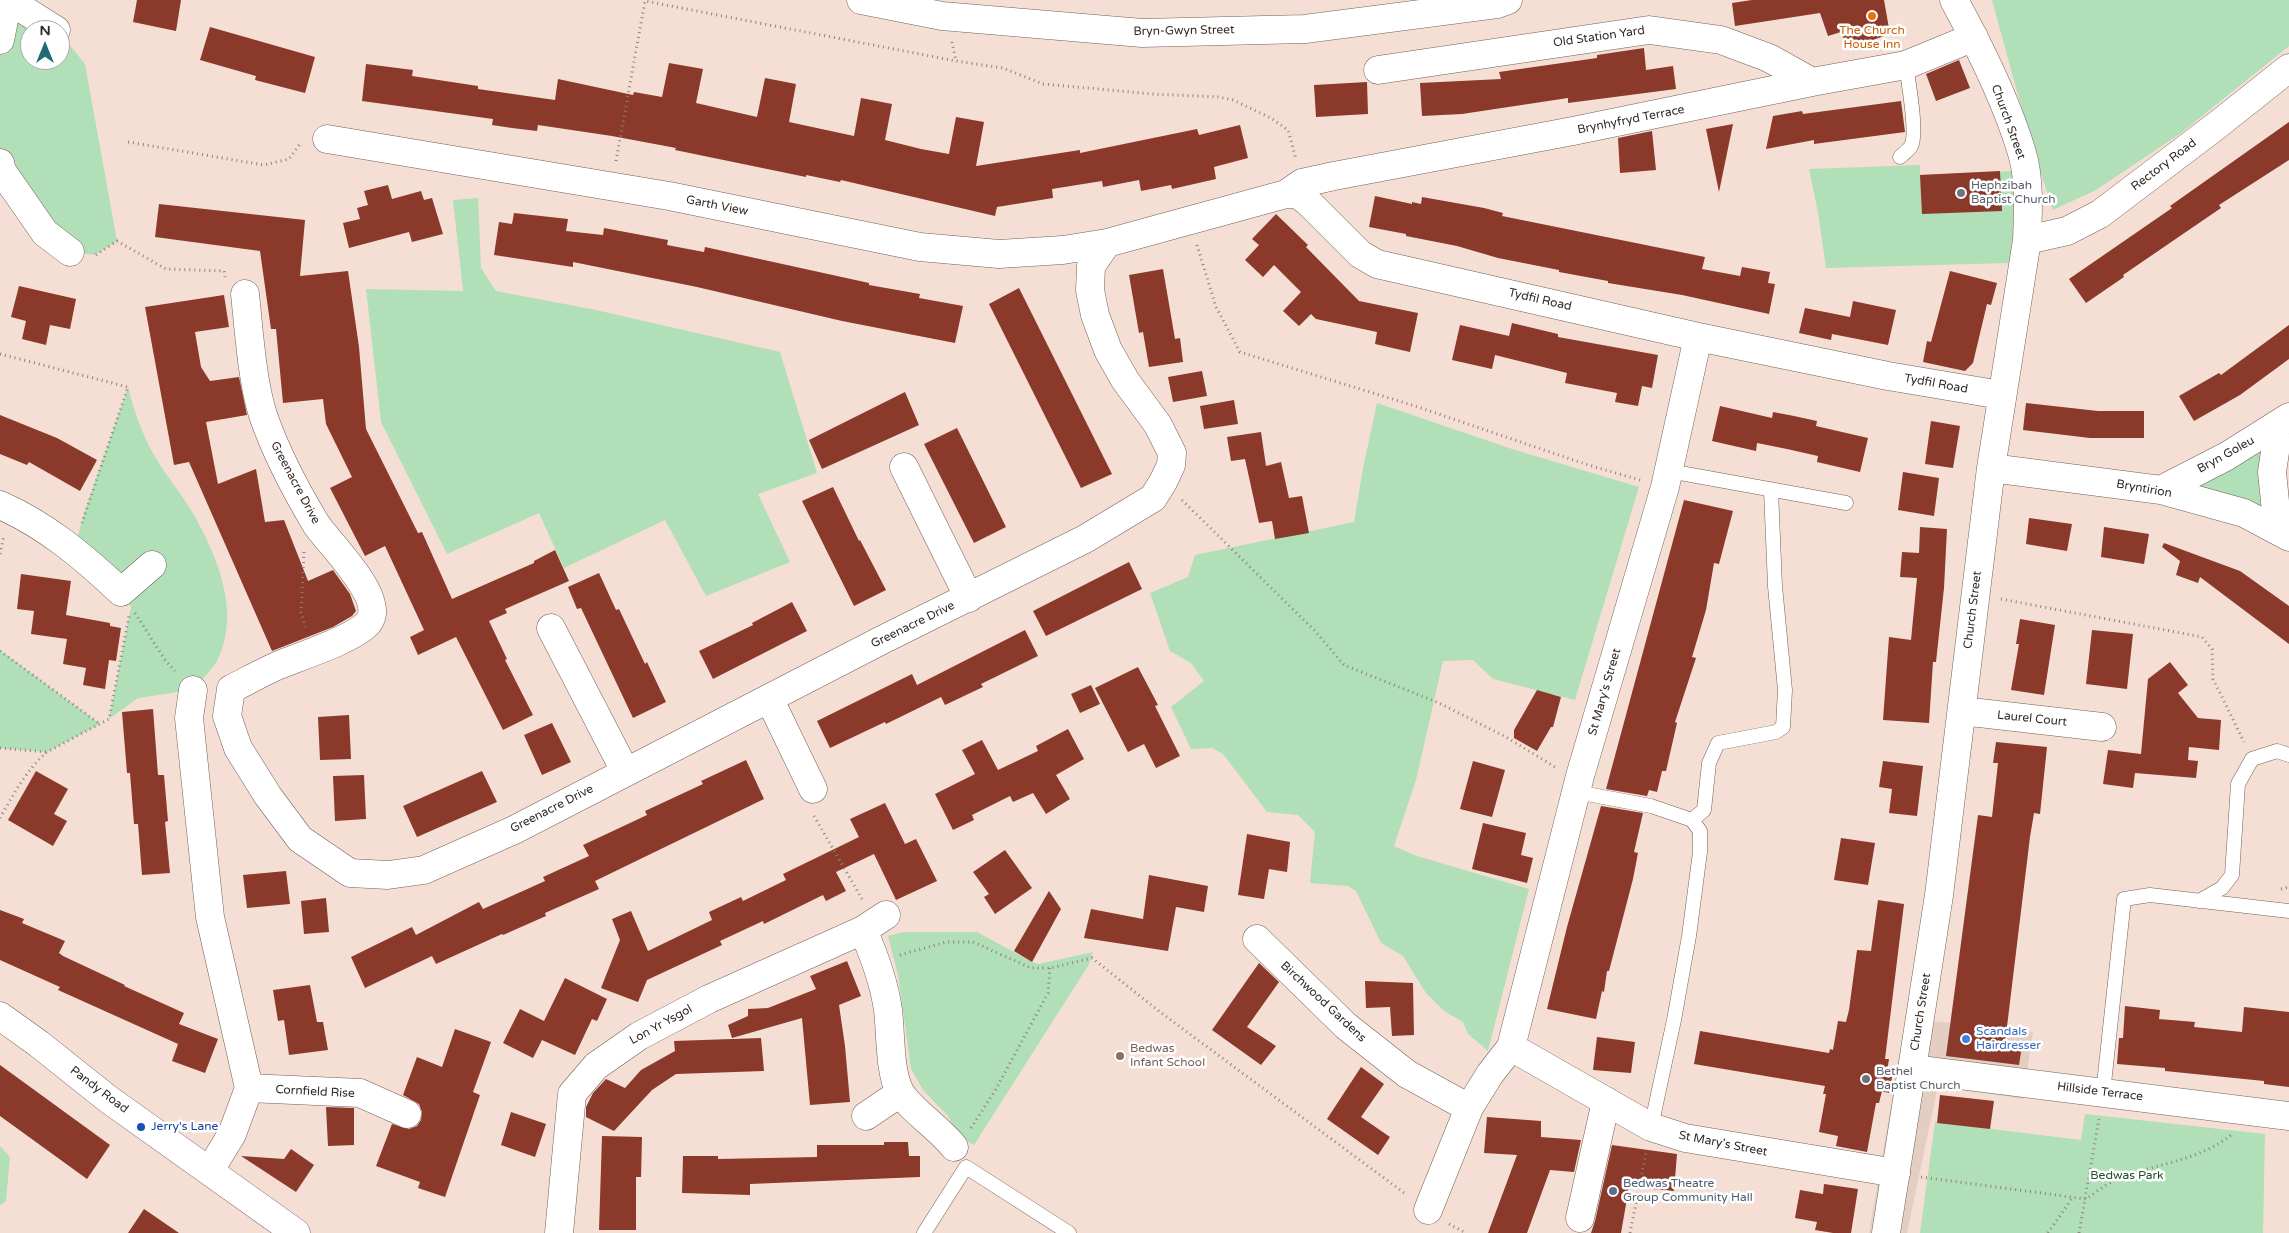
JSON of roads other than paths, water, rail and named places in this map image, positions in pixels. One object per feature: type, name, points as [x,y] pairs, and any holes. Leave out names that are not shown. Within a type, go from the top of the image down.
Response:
[{"type":"street","points":[[0,40],[8,0],[40,20]]},
{"type":"street","name":"Bryn-Gwyn Street","points":[[861,0],[947,17],[1142,33],[1305,29],[1497,4],[1508,0]]},
{"type":"street","name":"Church Street","points":[[1886,1233],[1939,895],[1990,468],[2027,240],[2028,205],[2022,154],[2010,120],[1974,37],[1954,0]]},
{"type":"street","name":"Old Station Yard","points":[[1378,70],[1649,30],[1721,40],[1769,58],[1812,82]]},
{"type":"street","name":"Brynhyfryd Terrace","points":[[1294,188],[1394,164],[1573,131],[1812,82],[1906,65],[1974,37]]},
{"type":"street","name":"Rectory Road","points":[[2027,240],[2067,231],[2100,214],[2289,68]]},
{"type":"street","name":"Garth View","points":[[314,142],[669,196],[920,247],[999,254],[1063,250],[1107,243]]},
{"type":"street","points":[[1,168],[45,233],[83,254]]},
{"type":"street","points":[[1107,243],[1294,188]]},
{"type":"street","name":"Tydfil Road","points":[[1294,188],[1297,194],[1307,201],[1360,254],[1377,264],[1698,338],[1888,376],[2001,395]]},
{"type":"street","name":"Greenacre Drive","points":[[245,294],[253,362],[262,413],[278,454],[318,526],[356,575],[371,598],[372,613],[368,622],[348,636],[231,689],[227,716],[238,748],[268,796],[300,839],[350,873],[388,875],[424,870],[514,830],[625,771],[1085,539],[1153,498],[1163,482],[1170,465],[1172,453],[1158,425],[1125,380],[1108,350],[1096,315],[1090,290],[1092,266],[1107,243]]},
{"type":"street","name":"St Mary's Street","points":[[1428,1210],[1469,1108],[1490,1074],[1511,1047],[1578,784],[1667,479],[1698,338]]},
{"type":"street","points":[[2283,534],[2272,472],[2284,421]]},
{"type":"street","name":"Bryn Goleu","points":[[2161,490],[2227,456],[2284,421]]},
{"type":"street","points":[[904,467],[969,598]]},
{"type":"street","name":"Bryntirion","points":[[1990,468],[2161,490],[2244,513],[2283,534]]},
{"type":"street","points":[[0,505],[22,515],[86,558],[121,592],[152,565]]},
{"type":"street","points":[[551,628],[625,771]]},
{"type":"street","points":[[193,690],[189,718],[210,917],[250,1088],[232,1134],[210,1170]]},
{"type":"street","points":[[769,698],[813,789]]},
{"type":"street","name":"Laurel Court","points":[[1962,711],[2102,727]]},
{"type":"street","name":"Lon Yr Ysgol","points":[[559,1233],[572,1094],[596,1066],[639,1036],[709,999],[874,922],[877,962],[888,1009],[891,1056],[900,1093]]},
{"type":"street","name":"Birchwood Gardens","points":[[1257,939],[1346,1026],[1407,1074],[1469,1108]]},
{"type":"street","name":"Pandy Road","points":[[0,1016],[39,1044],[108,1099],[296,1233]]},
{"type":"street","name":"St Mary's Street","points":[[1511,1047],[1651,1127],[1685,1138],[1713,1144],[1896,1173]]},
{"type":"street","name":"Hillside Terrace","points":[[1912,1069],[2289,1116]]},
{"type":"street","name":"Cornfield Rise","points":[[250,1088],[360,1094],[407,1114]]},
{"type":"street","points":[[866,1116],[900,1093],[945,1135],[960,1157]]},
{"type":"street","points":[[1580,1218],[1606,1101]]},
{"type":"lane","points":[[1900,157],[1912,146],[1913,137],[1912,105],[1906,65]]},
{"type":"lane","points":[[1667,479],[1771,490],[1846,503]]},
{"type":"lane","points":[[1692,820],[1704,810],[1708,762],[1718,743],[1776,732],[1783,727],[1786,690],[1775,586],[1771,490]]},
{"type":"lane","points":[[2198,900],[2222,888],[2232,875],[2238,784],[2252,759],[2276,752],[2289,754]]},
{"type":"lane","points":[[1578,784],[1692,820],[1700,831],[1700,852],[1695,897],[1674,1020],[1651,1127]]},
{"type":"lane","points":[[2103,1094],[2124,899],[2150,895],[2289,911]]},
{"type":"lane","points":[[924,1233],[960,1157],[1070,1233]]},
{"type":"place","name":"The Church House Inn","points":[[1872,16]]},
{"type":"place","name":"Hephzibah Baptist Church","points":[[1961,193]]},
{"type":"place","name":"Scandals Hairdresser","points":[[1966,1039]]},
{"type":"place","name":"Bedwas Infant School","points":[[1120,1056]]},
{"type":"place","name":"Bethel Baptist Church","points":[[1866,1079]]},
{"type":"place","name":"Jerry's Lane","points":[[141,1127]]},
{"type":"place","name":"Bedwas Theatre Group Community Hall","points":[[1613,1191]]},
{"type":"park label","name":"Bedwas Park","points":[[2127,1176]]}]
